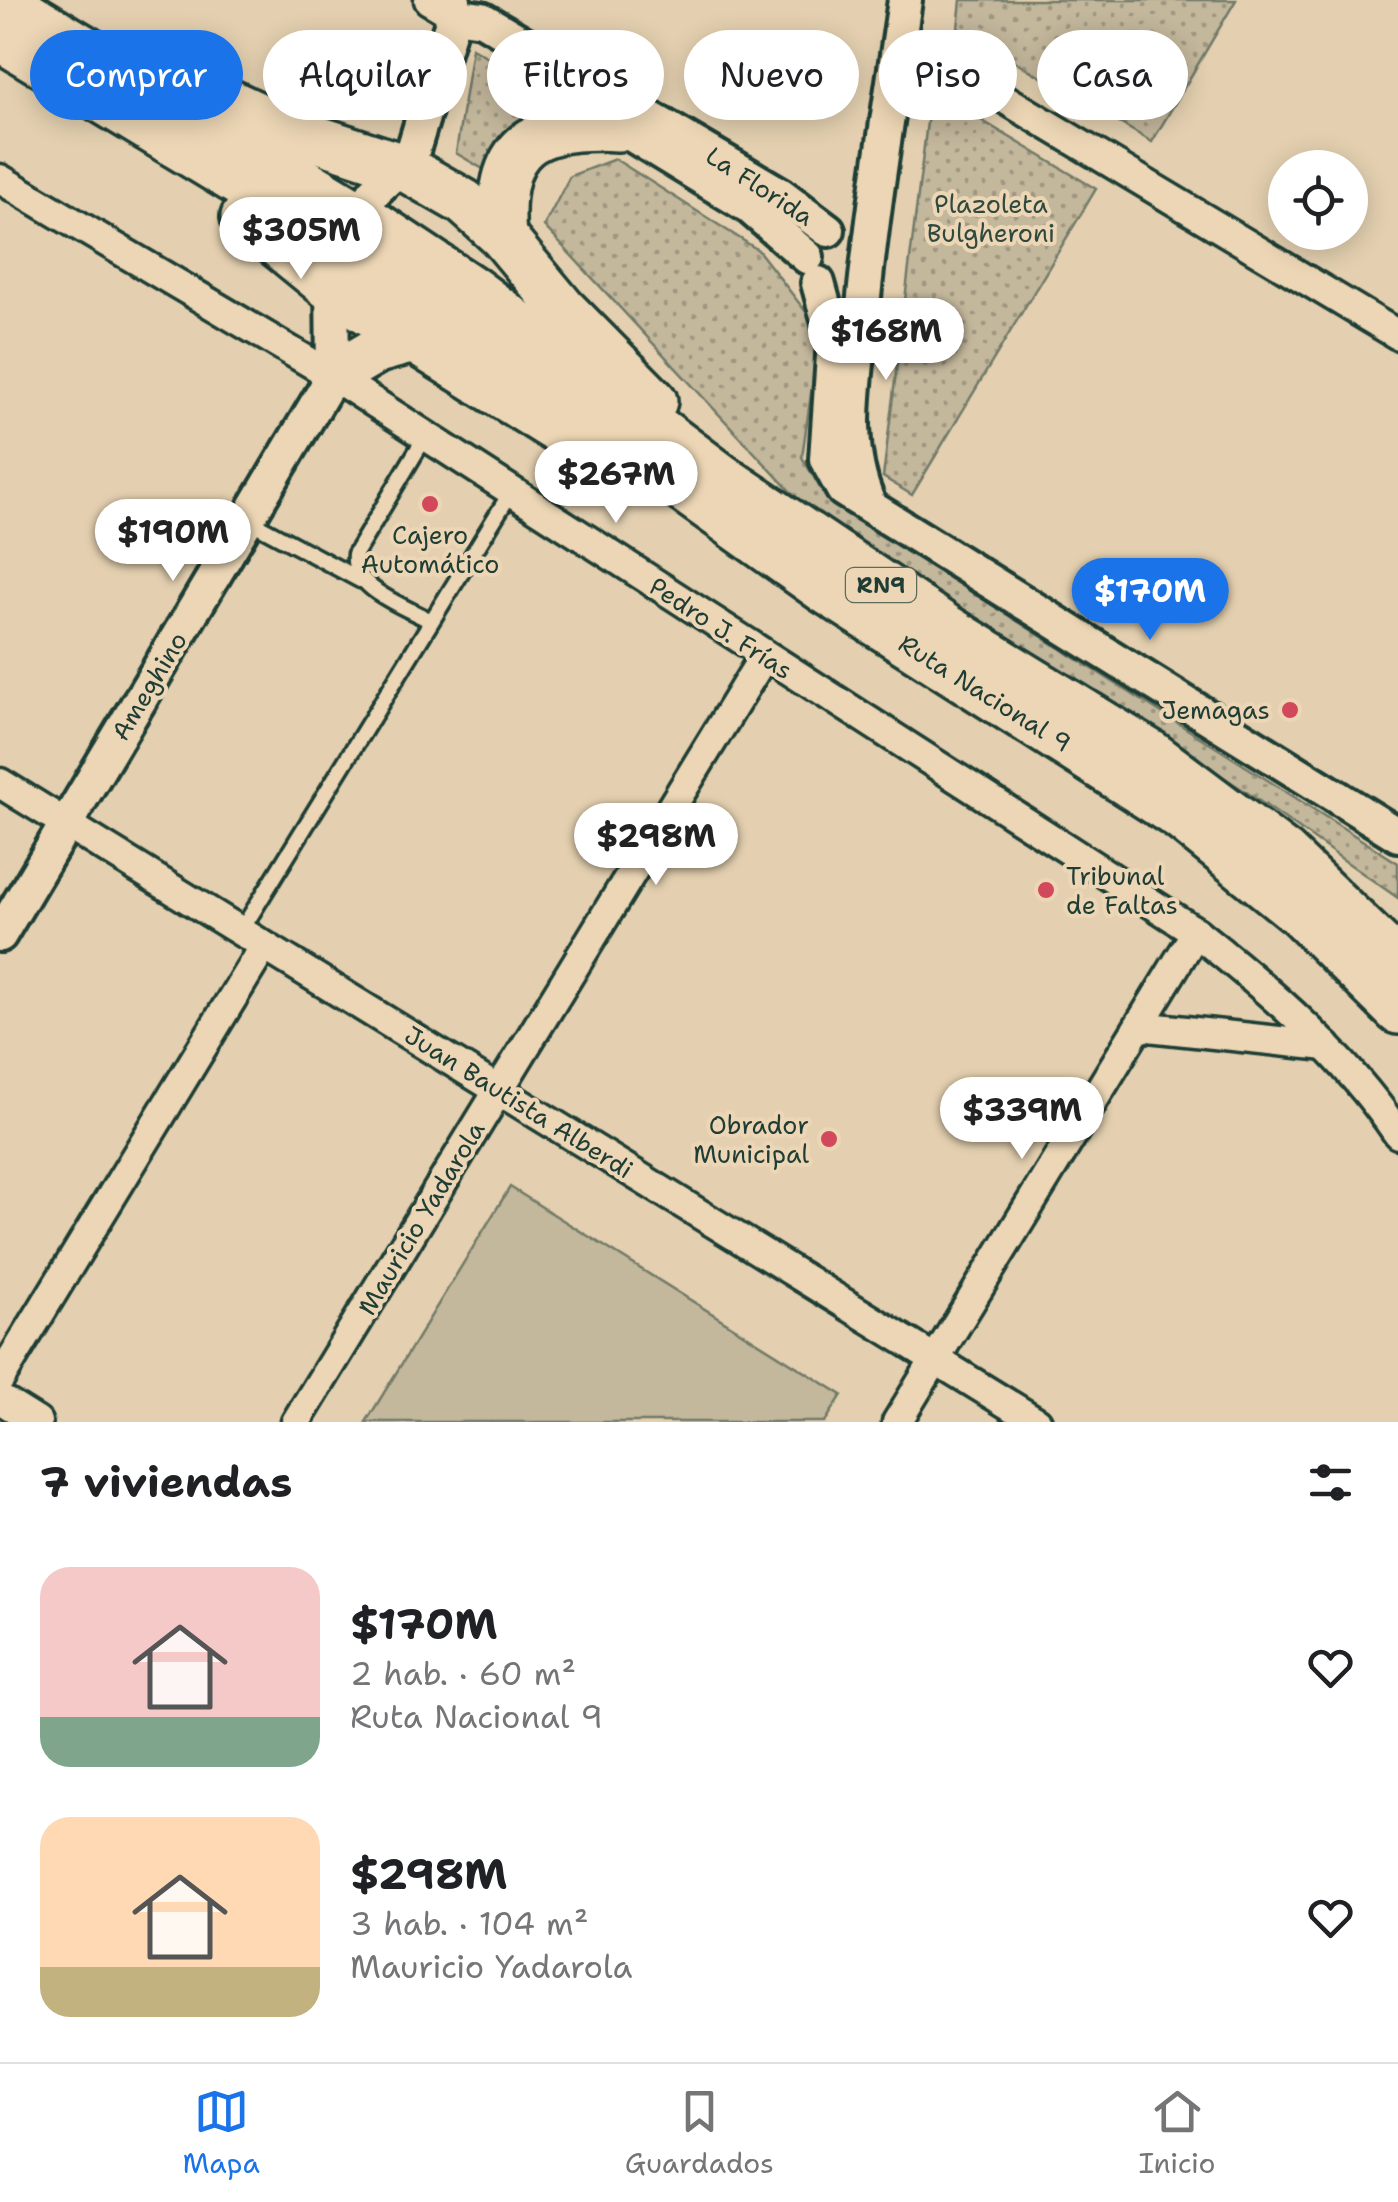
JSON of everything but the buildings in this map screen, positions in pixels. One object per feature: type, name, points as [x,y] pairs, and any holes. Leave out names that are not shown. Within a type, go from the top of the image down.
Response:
[{"type":"highway","name":"Ruta Nacional 9","points":[[4,0],[54,30]]},
{"type":"highway","name":"Ruta Nacional 9","points":[[0,38],[30,57]]},
{"type":"highway","name":"RN9","points":[[243,109],[287,129],[403,167],[464,202],[504,237],[562,308],[627,372],[712,491]]},
{"type":"highway","name":"RN9","points":[[128,120],[186,174],[332,288],[413,340],[624,472],[712,491]]},
{"type":"highway","name":"Ruta Nacional 9","points":[[132,120],[472,289],[822,589],[1124,779],[1233,856],[1398,1011]]},
{"type":"highway","name":"Ruta Nacional 9","points":[[189,120],[350,229]]},
{"type":"highway","points":[[504,237],[502,192],[507,172],[534,138],[550,130],[576,126],[618,128]]},
{"type":"highway","points":[[333,376],[377,350],[413,340]]},
{"type":"highway","name":"Ruta Nacional 9","points":[[712,491],[1152,754],[1285,854],[1398,962]]},
{"type":"highway","points":[[1285,854],[1370,905],[1398,930]]},
{"type":"street","points":[[901,30],[905,0]]},
{"type":"street","points":[[447,5],[472,36],[748,206],[812,270],[844,288],[865,262]]},
{"type":"street","points":[[350,229],[374,192],[403,167],[418,140],[447,5]]},
{"type":"street","name":"La Florida","points":[[447,5],[482,19],[780,194],[832,230]]},
{"type":"street","points":[[1017,106],[1398,335]]},
{"type":"street","points":[[869,504],[854,462],[850,424],[865,262],[888,120]]},
{"type":"street","points":[[880,176],[832,230],[811,244],[812,270],[834,341],[826,458],[835,482],[1398,834]]},
{"type":"street","name":"Pedro J. Frías","points":[[0,179],[333,376],[1196,932],[1326,1046],[1398,1134]]},
{"type":"street","name":"Ameghino","points":[[0,934],[333,376],[336,343],[332,288],[350,229]]},
{"type":"street","points":[[832,230],[855,236],[865,262]]},
{"type":"street","name":"Mauricio Yadarola","points":[[296,1422],[764,656]]},
{"type":"street","name":"Juan Bautista Alberdi","points":[[0,783],[1038,1422]]},
{"type":"street","points":[[897,1422],[1196,932]]},
{"type":"street","points":[[0,1378],[253,938]]},
{"type":"street","points":[[1139,1026],[1326,1046]]},
{"type":"street","points":[[0,1399],[37,1422]]},
{"type":"lane","points":[[360,580],[353,569],[354,554],[425,436]]},
{"type":"lane","points":[[253,938],[431,621],[511,492]]},
{"type":"lane","points":[[248,520],[431,621]]},
{"type":"green space","points":[[961,0],[1236,0],[1188,81],[1188,30],[1037,30],[1037,74],[1017,63],[1017,30],[958,28]]},
{"type":"green space","points":[[472,48],[487,57],[487,120],[547,120],[488,172],[456,153],[461,120],[467,120]]},
{"type":"green space","name":"Plazoleta Bulgheroni","points":[[927,120],[981,120],[1096,189],[912,495],[883,477]]},
{"type":"green space","points":[[1115,120],[1165,120],[1152,142]]},
{"type":"green space","points":[[615,159],[758,250],[820,330],[802,457],[827,500],[1398,863],[1398,898],[1245,791],[806,508],[544,226],[570,176]]},
{"type":"green space","points":[[510,1187],[842,1395],[825,1422],[366,1422]]},
{"type":"place","name":"Cajero Automático","points":[[430,504]]},
{"type":"place","name":"Jemagas","points":[[1290,710]]},
{"type":"place","name":"Tribunal de Faltas","points":[[1046,890]]},
{"type":"place","name":"Obrador Municipal","points":[[829,1139]]}]
